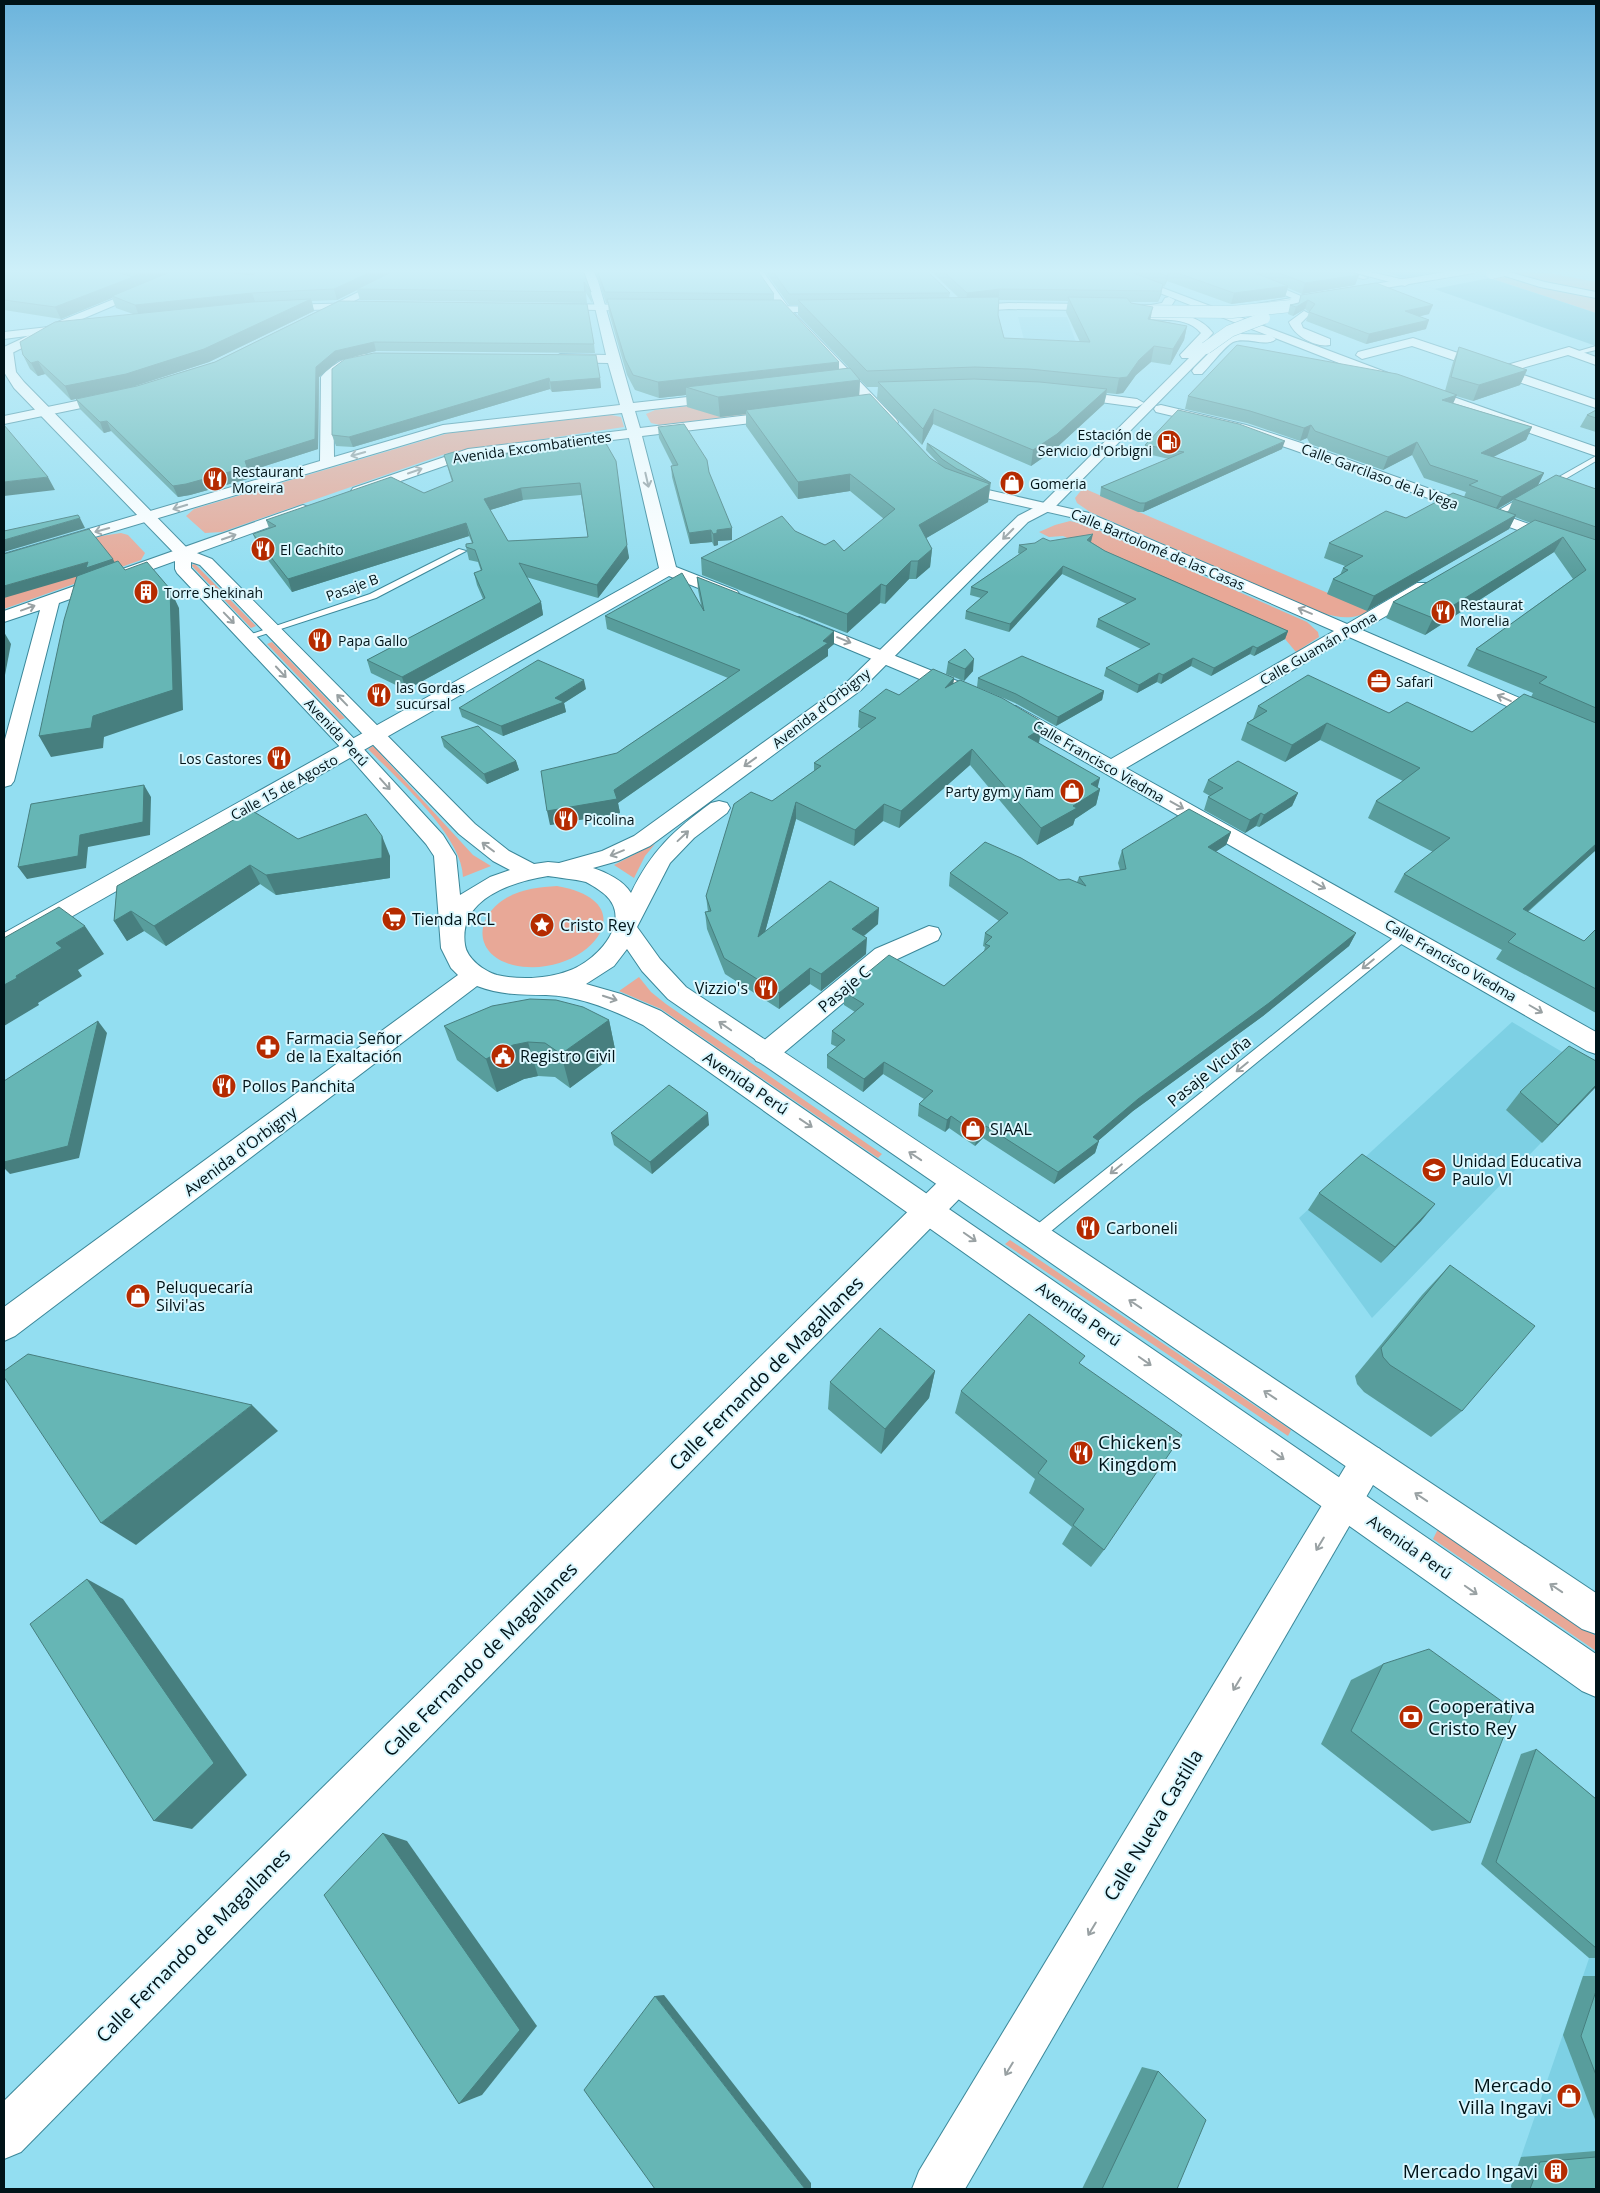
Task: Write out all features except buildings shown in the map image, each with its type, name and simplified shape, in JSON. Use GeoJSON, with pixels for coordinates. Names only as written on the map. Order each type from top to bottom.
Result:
{"type":"FeatureCollection","features":[{"type":"Feature","properties":{"kind":"main road","name":"Avenida Perú"},"geometry":{"type":"LineString","coordinates":[[10,372],[19,385],[44,412],[183,553],[206,562],[468,830],[501,856],[530,871]]}},
{"type":"Feature","properties":{"kind":"main road"},"geometry":{"type":"LineString","coordinates":[[327,463],[327,376],[330,372]]}},
{"type":"Feature","properties":{"kind":"main road"},"geometry":{"type":"LineString","coordinates":[[617,372],[636,432],[668,570],[749,602]]}},
{"type":"Feature","properties":{"kind":"main road"},"geometry":{"type":"LineString","coordinates":[[845,372],[901,433]]}},
{"type":"Feature","properties":{"kind":"main road"},"geometry":{"type":"LineString","coordinates":[[1135,418],[1133,406],[1168,372]]}},
{"type":"Feature","properties":{"kind":"main road"},"geometry":{"type":"LineString","coordinates":[[1135,418],[1181,372]]}},
{"type":"Feature","properties":{"kind":"main road","name":"Avenida d'Orbigny"},"geometry":{"type":"LineString","coordinates":[[565,869],[610,856],[642,841],[893,659],[1040,523],[1048,506],[1135,418],[1156,414],[1197,372]]}},
{"type":"Feature","properties":{"kind":"main road"},"geometry":{"type":"LineString","coordinates":[[1362,372],[1423,392]]}},
{"type":"Feature","properties":{"kind":"main road"},"geometry":{"type":"LineString","coordinates":[[1372,372],[1596,452]]}},
{"type":"Feature","properties":{"kind":"main road"},"geometry":{"type":"LineString","coordinates":[[1399,372],[1596,442]]}},
{"type":"Feature","properties":{"kind":"main road"},"geometry":{"type":"LineString","coordinates":[[1504,372],[1596,404]]}},
{"type":"Feature","properties":{"kind":"main road"},"geometry":{"type":"LineString","coordinates":[[1423,376],[1440,387]]}},
{"type":"Feature","properties":{"kind":"main road","name":"Avenida Perú"},"geometry":{"type":"LineString","coordinates":[[4,378],[19,385]]}},
{"type":"Feature","properties":{"kind":"main road"},"geometry":{"type":"LineString","coordinates":[[841,384],[854,382]]}},
{"type":"Feature","properties":{"kind":"main road"},"geometry":{"type":"LineString","coordinates":[[1059,393],[1137,403]]}},
{"type":"Feature","properties":{"kind":"main road"},"geometry":{"type":"LineString","coordinates":[[4,420],[126,394]]}},
{"type":"Feature","properties":{"kind":"main road","name":"Avenida Excombatientes"},"geometry":{"type":"LineString","coordinates":[[4,559],[443,429],[734,396]]}},
{"type":"Feature","properties":{"kind":"main road","name":"Calle Garcilaso de la Vega"},"geometry":{"type":"LineString","coordinates":[[1161,409],[1223,423],[1287,443],[1596,553]]}},
{"type":"Feature","properties":{"kind":"main road","name":"Avenida Excombatientes"},"geometry":{"type":"LineString","coordinates":[[346,495],[462,455],[802,412]]}},
{"type":"Feature","properties":{"kind":"main road","name":"Calle Bartolomé de las Casas"},"geometry":{"type":"LineString","coordinates":[[940,474],[964,488],[1048,506],[1084,516],[1596,738]]}},
{"type":"Feature","properties":{"kind":"main road"},"geometry":{"type":"LineString","coordinates":[[4,617],[319,505]]}},
{"type":"Feature","properties":{"kind":"main road"},"geometry":{"type":"LineString","coordinates":[[1509,538],[1526,528]]}},
{"type":"Feature","properties":{"kind":"main road","name":"Avenida Perú"},"geometry":{"type":"LineString","coordinates":[[183,553],[183,569],[352,748],[435,840],[445,856],[452,931]]}},
{"type":"Feature","properties":{"kind":"main road","name":"Calle 15 de Agosto"},"geometry":{"type":"LineString","coordinates":[[4,944],[668,570]]}},
{"type":"Feature","properties":{"kind":"main road","name":"Calle Guamán Poma"},"geometry":{"type":"LineString","coordinates":[[1111,768],[1434,581]]}},
{"type":"Feature","properties":{"kind":"main road"},"geometry":{"type":"LineString","coordinates":[[4,781],[52,600]]}},
{"type":"Feature","properties":{"kind":"main road","name":"Calle Francisco Viedma"},"geometry":{"type":"LineString","coordinates":[[785,616],[893,659],[1007,709],[1406,934],[1596,1044]]}},
{"type":"Feature","properties":{"kind":"main road","name":"Avenida d'Orbigny"},"geometry":{"type":"LineString","coordinates":[[628,926],[651,876],[667,851],[680,838],[872,691],[893,659]]}},
{"type":"Feature","properties":{"kind":"main road"},"geometry":{"type":"LineString","coordinates":[[565,869],[591,875],[612,886],[625,902],[628,926],[615,952],[592,970],[578,977],[545,986],[510,987],[490,982],[475,975],[466,968],[456,954],[451,940],[452,931],[461,910],[478,893],[503,879],[530,871],[565,869]]}},
{"type":"Feature","properties":{"kind":"main road","name":"Avenida Perú"},"geometry":{"type":"LineString","coordinates":[[628,926],[655,970],[677,993],[764,1054],[943,1196],[1344,1502],[1596,1677]]}},
{"type":"Feature","properties":{"kind":"main road","name":"Pasaje C"},"geometry":{"type":"LineString","coordinates":[[764,1054],[884,956],[930,934]]}},
{"type":"Feature","properties":{"kind":"main road","name":"Avenida d'Orbigny"},"geometry":{"type":"LineString","coordinates":[[4,1326],[475,975]]}},
{"type":"Feature","properties":{"kind":"main road","name":"Avenida Perú"},"geometry":{"type":"LineString","coordinates":[[545,986],[591,992],[621,1002],[652,1018],[943,1196],[1034,1236],[1596,1615]]}},
{"type":"Feature","properties":{"kind":"main road","name":"Calle Fernando de Magallanes"},"geometry":{"type":"LineString","coordinates":[[4,2135],[943,1196]]}},
{"type":"Feature","properties":{"kind":"main road","name":"Calle Nueva Castilla"},"geometry":{"type":"LineString","coordinates":[[937,2189],[1368,1461]]}},
{"type":"Feature","properties":{"kind":"lane"},"geometry":{"type":"LineString","coordinates":[[1493,516],[1596,458]]}},
{"type":"Feature","properties":{"kind":"lane","name":"Pasaje B"},"geometry":{"type":"LineString","coordinates":[[247,637],[373,596],[462,551]]}},
{"type":"Feature","properties":{"kind":"lane","name":"Pasaje Vicuña"},"geometry":{"type":"LineString","coordinates":[[1034,1236],[1406,934]]}},
{"type":"Feature","properties":{"kind":"shaded area"},"geometry":{"type":"Polygon","coordinates":[[[841,388],[858,401],[660,425],[651,423],[646,414],[655,410],[841,388]]]}},
{"type":"Feature","properties":{"kind":"shaded area"},"geometry":{"type":"Polygon","coordinates":[[[611,415],[621,417],[624,427],[448,453],[222,532],[205,533],[186,516],[194,509],[449,433],[611,415]]]}},
{"type":"Feature","properties":{"kind":"shaded area"},"geometry":{"type":"Polygon","coordinates":[[[1083,488],[1370,611],[1358,616],[1346,617],[1322,613],[1090,512],[1077,503],[1075,498],[1083,488]]]}},
{"type":"Feature","properties":{"kind":"shaded area"},"geometry":{"type":"Polygon","coordinates":[[[1070,521],[1087,525],[1307,622],[1318,632],[1319,637],[1296,652],[1285,639],[1063,536],[1049,537],[1039,532],[1070,521]]]}},
{"type":"Feature","properties":{"kind":"shaded area"},"geometry":{"type":"Polygon","coordinates":[[[121,533],[128,535],[145,553],[141,560],[4,609],[4,565],[101,536],[121,533]]]}},
{"type":"Feature","properties":{"kind":"shaded area"},"geometry":{"type":"Polygon","coordinates":[[[195,564],[256,626],[251,628],[191,565],[195,564]]]}},
{"type":"Feature","properties":{"kind":"shaded area"},"geometry":{"type":"Polygon","coordinates":[[[272,642],[345,718],[340,720],[267,644],[272,642]]]}},
{"type":"Feature","properties":{"kind":"shaded area"},"geometry":{"type":"Polygon","coordinates":[[[373,746],[473,855],[491,866],[463,877],[460,861],[440,826],[426,808],[368,749],[373,746]]]}},
{"type":"Feature","properties":{"kind":"shaded area"},"geometry":{"type":"Polygon","coordinates":[[[655,844],[645,856],[634,878],[614,865],[655,844]]]}},
{"type":"Feature","properties":{"kind":"shaded area"},"geometry":{"type":"Polygon","coordinates":[[[557,886],[585,895],[600,908],[603,923],[597,938],[583,952],[563,962],[539,967],[513,965],[493,955],[483,939],[485,921],[490,912],[499,903],[519,892],[534,888],[557,886]]]}},
{"type":"Feature","properties":{"kind":"shaded area"},"geometry":{"type":"Polygon","coordinates":[[[639,977],[651,992],[666,1004],[882,1154],[878,1158],[661,1009],[619,991],[639,977]]]}},
{"type":"Feature","properties":{"kind":"shaded area","name":"Unidad Educativa Paulo VI"},"geometry":{"type":"Polygon","coordinates":[[[1512,1022],[1596,1072],[1596,1086],[1372,1318],[1299,1218],[1512,1022]]]}},
{"type":"Feature","properties":{"kind":"shaded area"},"geometry":{"type":"Polygon","coordinates":[[[1010,1240],[1291,1430],[1288,1436],[1005,1244],[1010,1240]]]}},
{"type":"Feature","properties":{"kind":"shaded area"},"geometry":{"type":"Polygon","coordinates":[[[1438,1529],[1596,1636],[1596,1651],[1433,1539],[1438,1529]]]}},
{"type":"Feature","properties":{"kind":"shaded area","name":"Mercado Villa Ingavi"},"geometry":{"type":"Polygon","coordinates":[[[1596,1938],[1596,2189],[1510,2189],[1583,1976],[1596,1938]]]}},
{"type":"Feature","properties":{"kind":"place","name":"Estación de Servicio d'Orbigni"},"geometry":{"type":"Point","coordinates":[1169,442]}},
{"type":"Feature","properties":{"kind":"place","name":"Restaurant Moreira"},"geometry":{"type":"Point","coordinates":[215,479]}},
{"type":"Feature","properties":{"kind":"place","name":"Gomeria"},"geometry":{"type":"Point","coordinates":[1012,483]}},
{"type":"Feature","properties":{"kind":"place","name":"El Cachito"},"geometry":{"type":"Point","coordinates":[263,549]}},
{"type":"Feature","properties":{"kind":"place","name":"Torre Shekinah"},"geometry":{"type":"Point","coordinates":[146,592]}},
{"type":"Feature","properties":{"kind":"place","name":"Restaurat Morelia"},"geometry":{"type":"Point","coordinates":[1443,612]}},
{"type":"Feature","properties":{"kind":"place","name":"Papa Gallo"},"geometry":{"type":"Point","coordinates":[320,640]}},
{"type":"Feature","properties":{"kind":"place","name":"Safari"},"geometry":{"type":"Point","coordinates":[1379,681]}},
{"type":"Feature","properties":{"kind":"place","name":"las Gordas sucursal"},"geometry":{"type":"Point","coordinates":[379,695]}},
{"type":"Feature","properties":{"kind":"place","name":"Los Castores"},"geometry":{"type":"Point","coordinates":[279,758]}},
{"type":"Feature","properties":{"kind":"place","name":"Party gym y ñam"},"geometry":{"type":"Point","coordinates":[1072,791]}},
{"type":"Feature","properties":{"kind":"place","name":"Picolina"},"geometry":{"type":"Point","coordinates":[566,819]}},
{"type":"Feature","properties":{"kind":"place","name":"Tienda RCL"},"geometry":{"type":"Point","coordinates":[394,919]}},
{"type":"Feature","properties":{"kind":"place","name":"Cristo Rey"},"geometry":{"type":"Point","coordinates":[542,925]}},
{"type":"Feature","properties":{"kind":"place","name":"Vizzio's"},"geometry":{"type":"Point","coordinates":[766,988]}},
{"type":"Feature","properties":{"kind":"place","name":"Farmacia Señor de la Exaltación"},"geometry":{"type":"Point","coordinates":[268,1047]}},
{"type":"Feature","properties":{"kind":"place","name":"Registro Civil"},"geometry":{"type":"Point","coordinates":[503,1056]}},
{"type":"Feature","properties":{"kind":"place","name":"Pollos Panchita"},"geometry":{"type":"Point","coordinates":[224,1086]}},
{"type":"Feature","properties":{"kind":"place","name":"SIAAL"},"geometry":{"type":"Point","coordinates":[973,1129]}},
{"type":"Feature","properties":{"kind":"place","name":"Unidad Educativa Paulo VI"},"geometry":{"type":"Point","coordinates":[1434,1170]}},
{"type":"Feature","properties":{"kind":"place","name":"Carboneli"},"geometry":{"type":"Point","coordinates":[1088,1228]}},
{"type":"Feature","properties":{"kind":"place","name":"Peluquecaría Silvi'as"},"geometry":{"type":"Point","coordinates":[138,1296]}},
{"type":"Feature","properties":{"kind":"place","name":"Chicken's Kingdom"},"geometry":{"type":"Point","coordinates":[1081,1453]}},
{"type":"Feature","properties":{"kind":"place","name":"Cooperativa Cristo Rey"},"geometry":{"type":"Point","coordinates":[1411,1717]}},
{"type":"Feature","properties":{"kind":"place","name":"Mercado Villa Ingavi"},"geometry":{"type":"Point","coordinates":[1569,2096]}},
{"type":"Feature","properties":{"kind":"place","name":"Mercado Ingavi"},"geometry":{"type":"Point","coordinates":[1556,2171]}}]}
